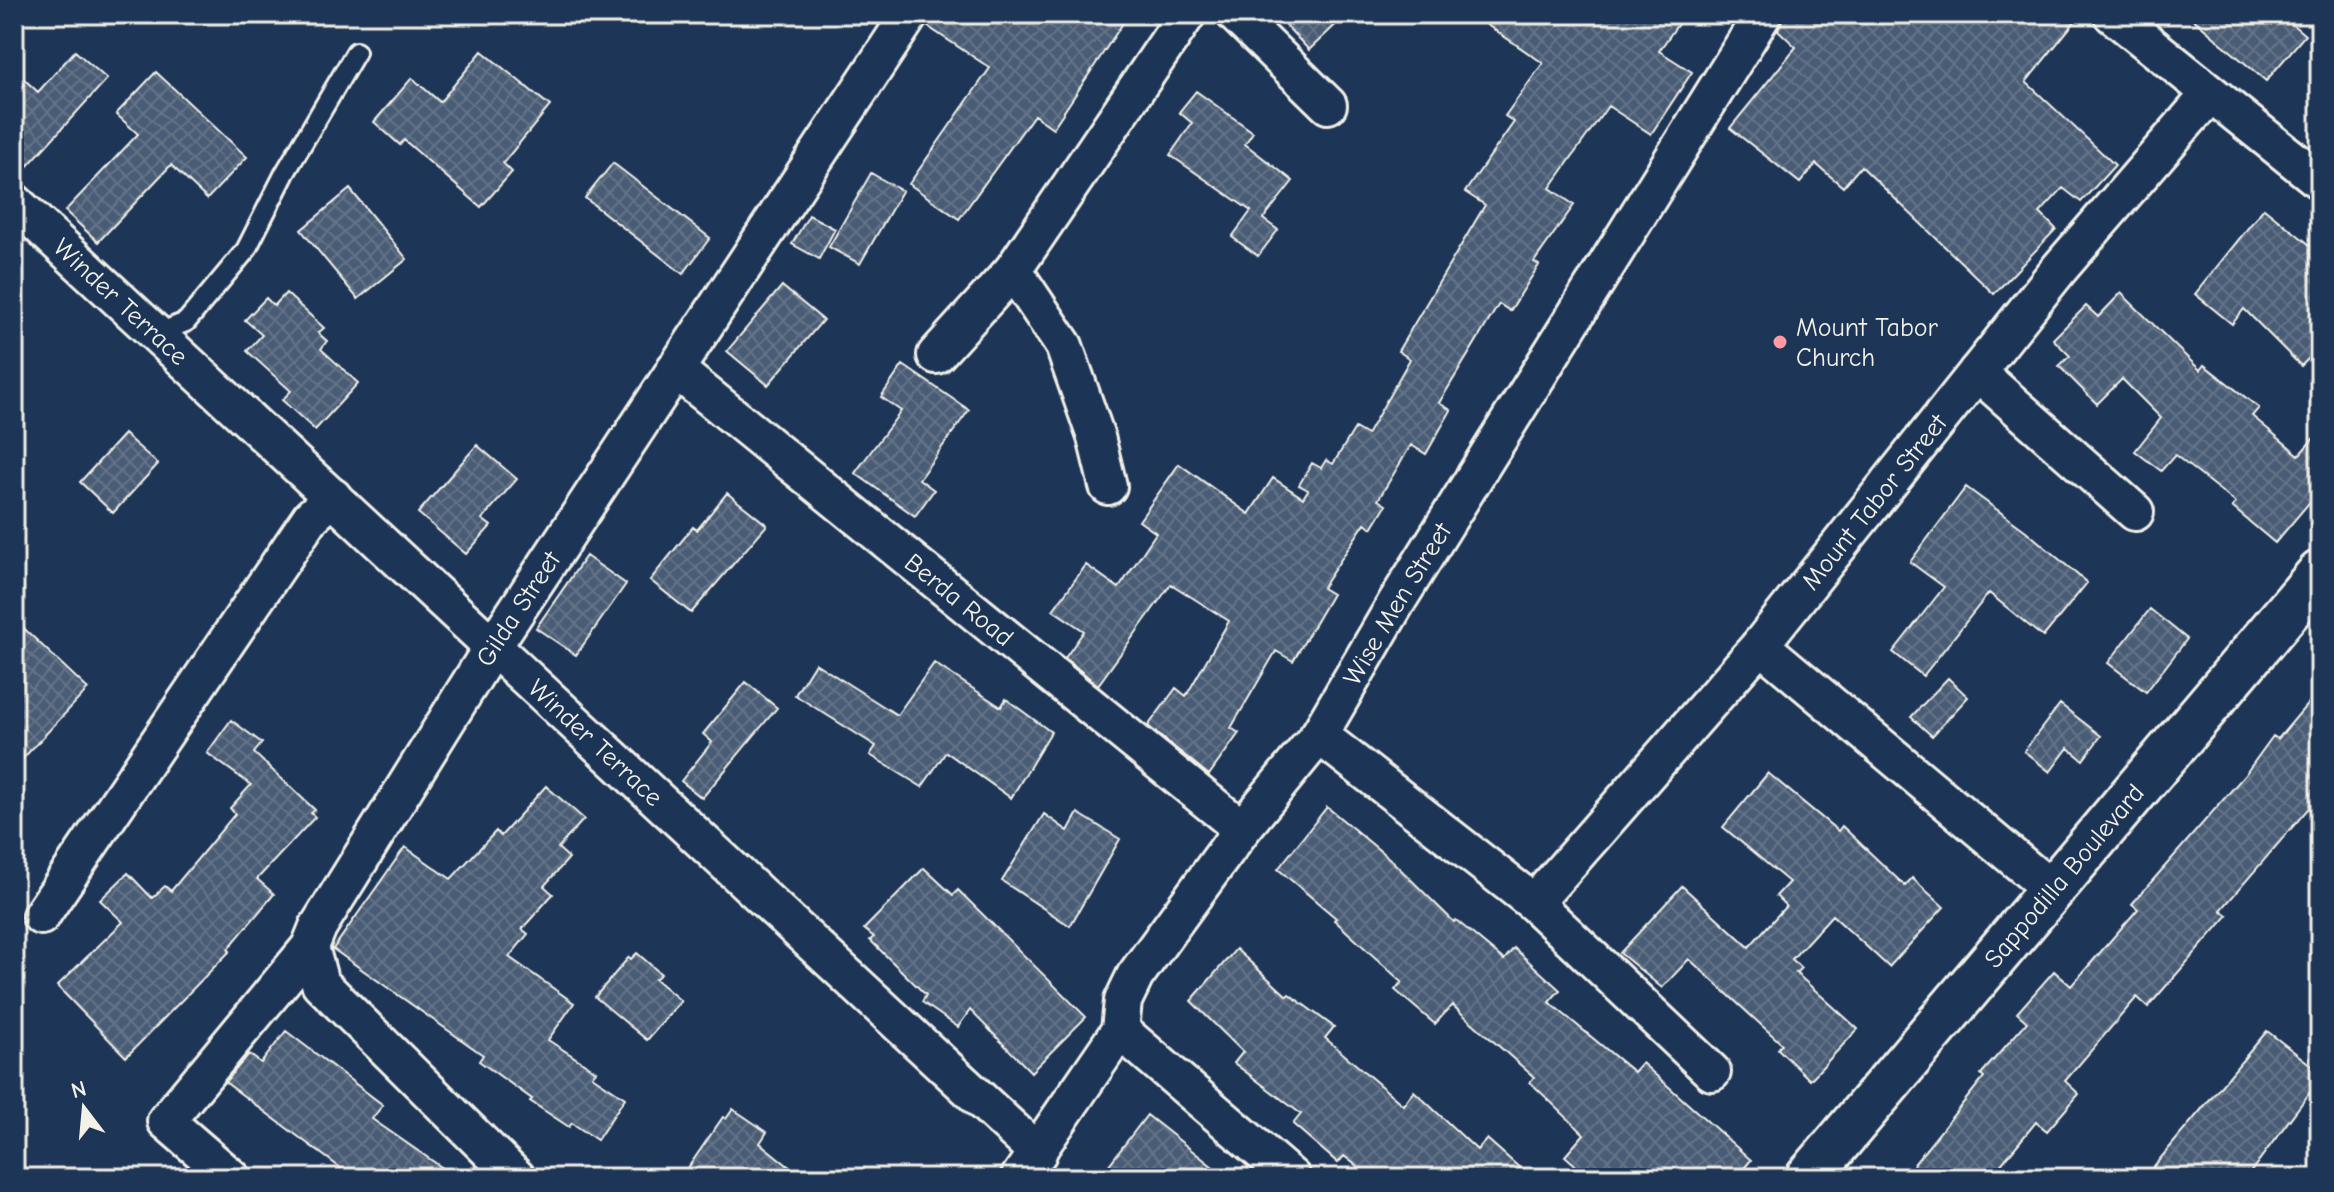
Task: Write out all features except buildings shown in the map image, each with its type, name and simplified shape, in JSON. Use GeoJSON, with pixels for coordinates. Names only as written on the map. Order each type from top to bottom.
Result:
{"type":"FeatureCollection","features":[{"type":"Feature","properties":{"kind":"street","name":"Gilda Street"},"geometry":{"type":"LineString","coordinates":[[232,1178],[166,1121],[310,947],[318,927],[493,646],[910,14]]}},
{"type":"Feature","properties":{"kind":"street"},"geometry":{"type":"LineString","coordinates":[[936,355],[1013,270],[1187,14]]}},
{"type":"Feature","properties":{"kind":"street"},"geometry":{"type":"LineString","coordinates":[[1235,14],[1328,105]]}},
{"type":"Feature","properties":{"kind":"street","name":"Wise Men Street"},"geometry":{"type":"LineString","coordinates":[[1028,1166],[1120,1030],[1123,1001],[1135,976],[1242,829],[1319,735],[1396,603],[1763,14]]}},
{"type":"Feature","properties":{"kind":"street"},"geometry":{"type":"LineString","coordinates":[[2112,14],[2320,181]]}},
{"type":"Feature","properties":{"kind":"street","name":"Mount Tabor Street"},"geometry":{"type":"LineString","coordinates":[[1534,903],[1760,645],[2059,269],[2210,94]]}},
{"type":"Feature","properties":{"kind":"street","name":"Winder Terrace"},"geometry":{"type":"LineString","coordinates":[[14,202],[493,646],[1028,1166]]}},
{"type":"Feature","properties":{"kind":"street"},"geometry":{"type":"LineString","coordinates":[[1013,270],[1064,346],[1096,437],[1108,486]]}},
{"type":"Feature","properties":{"kind":"street","name":"Berda Road"},"geometry":{"type":"LineString","coordinates":[[675,369],[1242,829]]}},
{"type":"Feature","properties":{"kind":"street"},"geometry":{"type":"LineString","coordinates":[[1977,372],[2135,512]]}},
{"type":"Feature","properties":{"kind":"street"},"geometry":{"type":"LineString","coordinates":[[41,916],[311,517],[333,497]]}},
{"type":"Feature","properties":{"kind":"street","name":"Sappodilla Boulevard"},"geometry":{"type":"LineString","coordinates":[[1808,1178],[2320,573]]}},
{"type":"Feature","properties":{"kind":"street"},"geometry":{"type":"LineString","coordinates":[[1760,645],[2052,890]]}},
{"type":"Feature","properties":{"kind":"street"},"geometry":{"type":"LineString","coordinates":[[1319,735],[1534,903],[1712,1072]]}},
{"type":"Feature","properties":{"kind":"street"},"geometry":{"type":"LineString","coordinates":[[310,947],[320,983],[517,1178]]}},
{"type":"Feature","properties":{"kind":"street"},"geometry":{"type":"LineString","coordinates":[[1120,1030],[1291,1178]]}},
{"type":"Feature","properties":{"kind":"lane"},"geometry":{"type":"LineString","coordinates":[[156,334],[186,322],[246,250],[285,173],[356,52]]}},
{"type":"Feature","properties":{"kind":"place","name":"Mount Tabor Church"},"geometry":{"type":"Point","coordinates":[1780,342]}}]}
